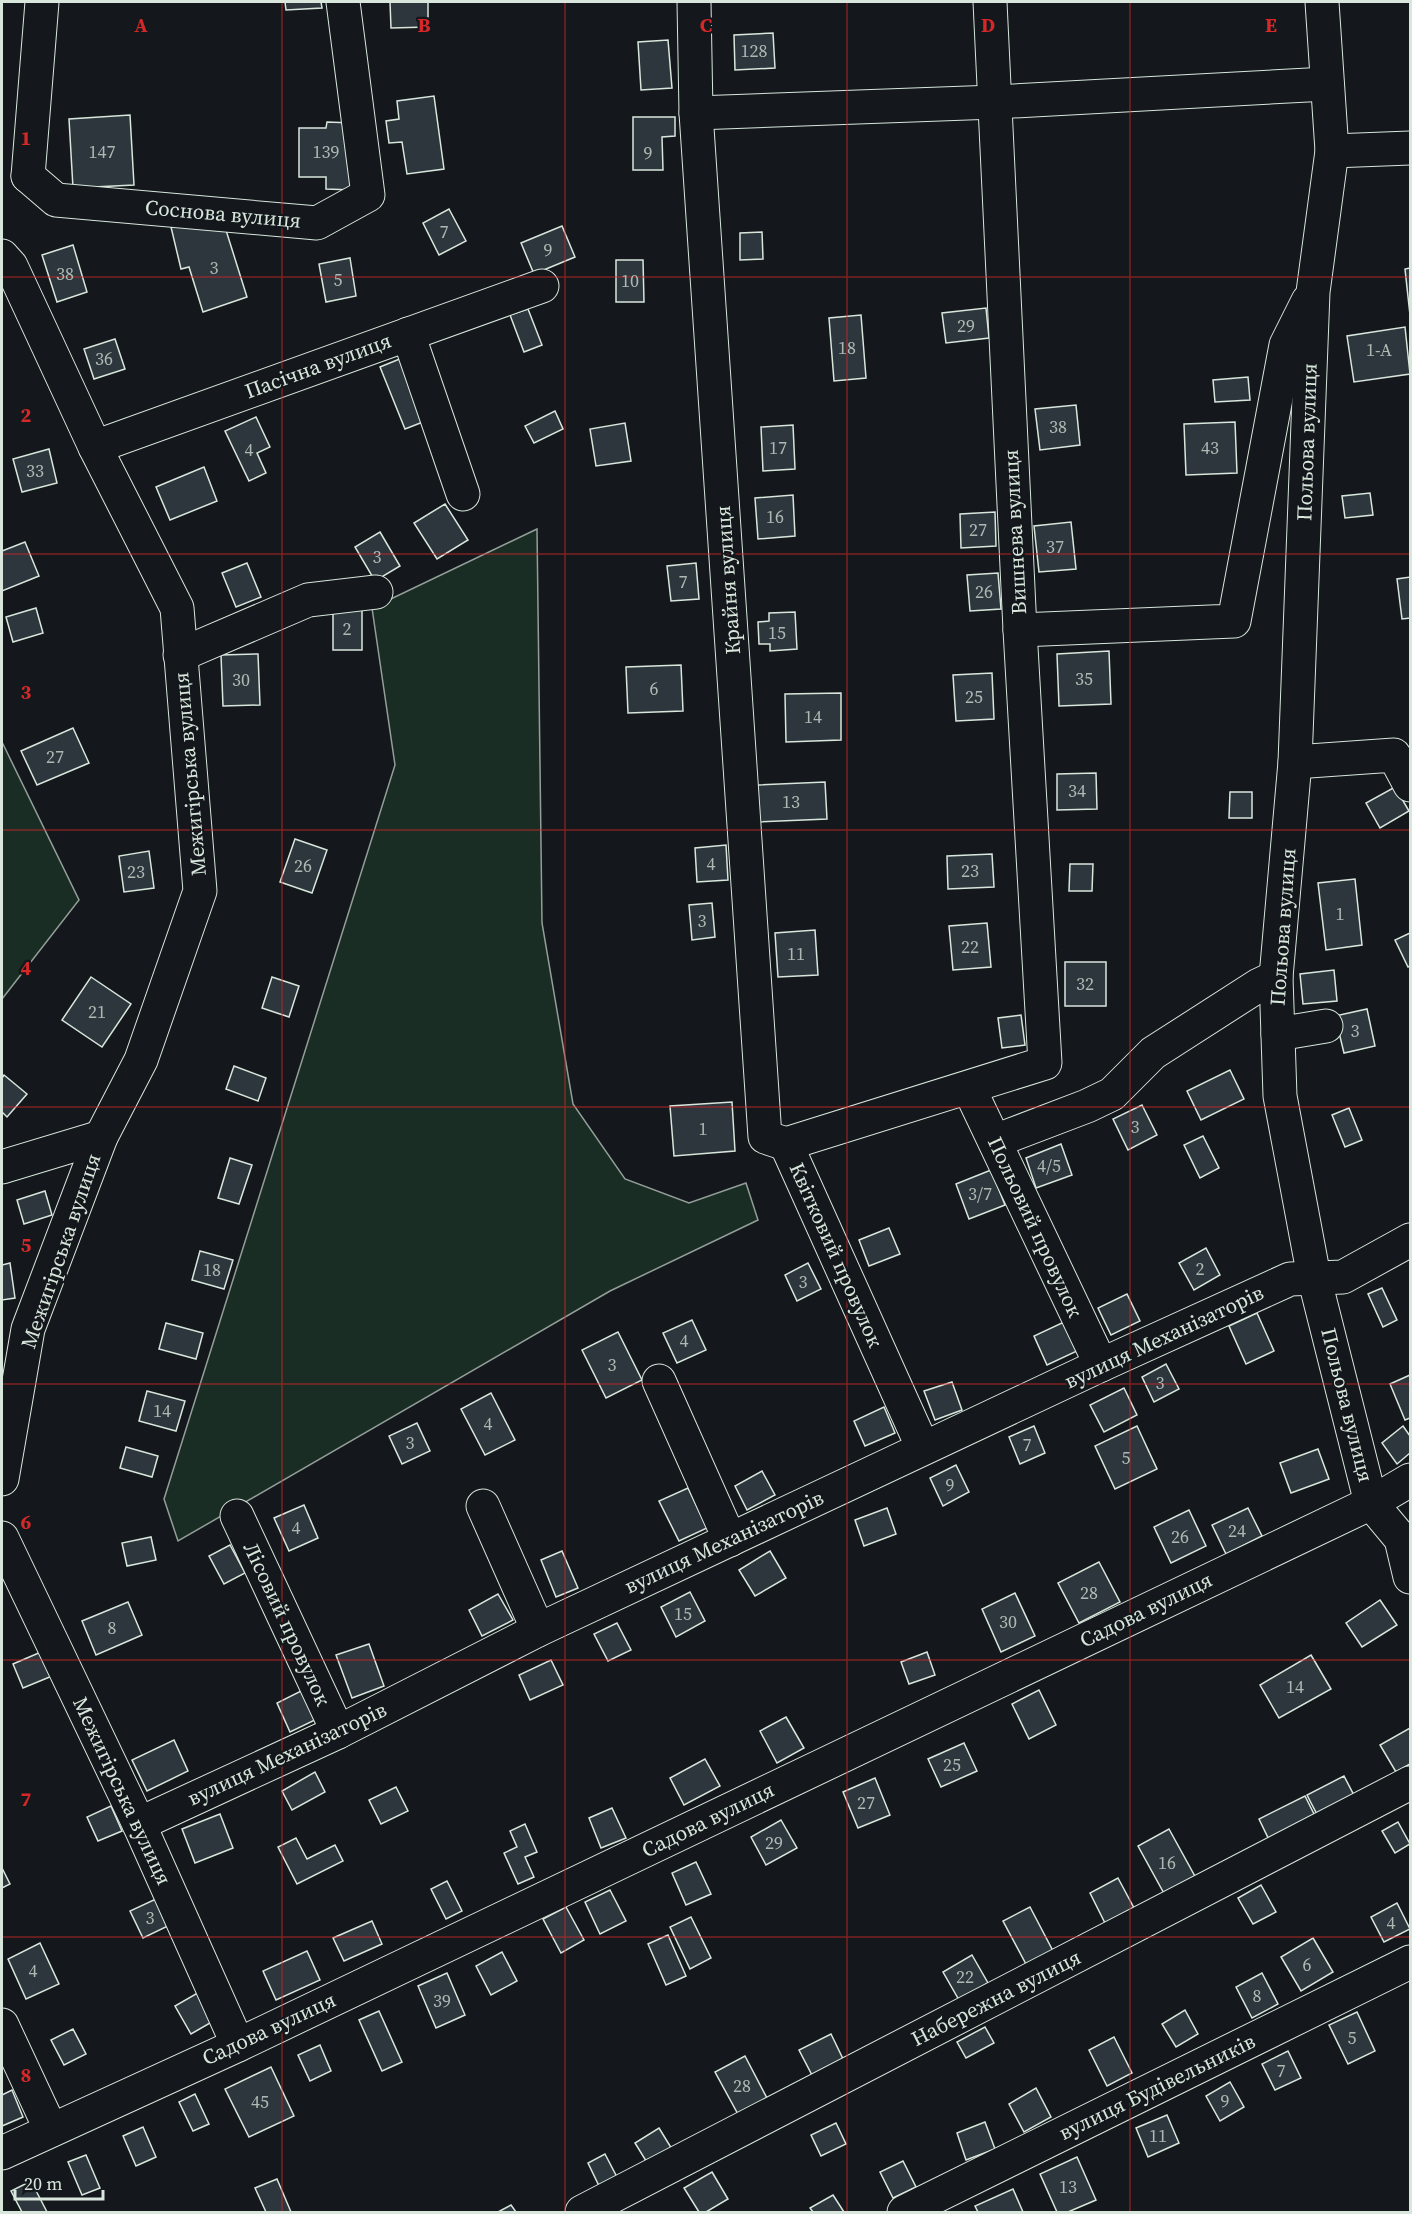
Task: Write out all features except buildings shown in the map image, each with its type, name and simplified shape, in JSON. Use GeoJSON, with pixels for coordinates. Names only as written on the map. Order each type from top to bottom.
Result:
{"type":"FeatureCollection","features":[{"type":"Feature","properties":{"kind":"street"},"geometry":{"type":"LineString","coordinates":[[15,177],[42,2]]}},
{"type":"Feature","properties":{"kind":"street","name":"Соснова вулиця"},"geometry":{"type":"LineString","coordinates":[[15,177],[56,200],[317,223],[369,195],[343,2]]}},
{"type":"Feature","properties":{"kind":"street","name":"Крайня вулиця"},"geometry":{"type":"LineString","coordinates":[[694,2],[696,113],[765,1137],[786,1144]]}},
{"type":"Feature","properties":{"kind":"street","name":"Вишнева вулиця"},"geometry":{"type":"LineString","coordinates":[[990,2],[1020,630],[1045,1063]]}},
{"type":"Feature","properties":{"kind":"street","name":"Польова вулиця"},"geometry":{"type":"LineString","coordinates":[[1322,2],[1332,151],[1313,292],[1295,762],[1276,977],[1280,1096],[1314,1277],[1371,1503],[1401,1539],[1410,1577]]}},
{"type":"Feature","properties":{"kind":"street"},"geometry":{"type":"LineString","coordinates":[[696,113],[994,102],[1327,84]]}},
{"type":"Feature","properties":{"kind":"street"},"geometry":{"type":"LineString","coordinates":[[1332,151],[1410,148]]}},
{"type":"Feature","properties":{"kind":"street","name":"Межигірська вулиця"},"geometry":{"type":"LineString","coordinates":[[2,256],[11,266],[95,447],[177,608],[200,891],[141,1060],[101,1137],[28,1329],[2,1479]]}},
{"type":"Feature","properties":{"kind":"street","name":"Пасічна вулиця"},"geometry":{"type":"LineString","coordinates":[[95,447],[542,286]]}},
{"type":"Feature","properties":{"kind":"street","name":"Польова вулиця"},"geometry":{"type":"LineString","coordinates":[[1020,630],[1234,621],[1286,345],[1313,292]]}},
{"type":"Feature","properties":{"kind":"street"},"geometry":{"type":"LineString","coordinates":[[408,334],[463,494]]}},
{"type":"Feature","properties":{"kind":"street"},"geometry":{"type":"LineString","coordinates":[[180,655],[308,600],[376,592]]}},
{"type":"Feature","properties":{"kind":"street"},"geometry":{"type":"LineString","coordinates":[[1295,762],[1394,755],[1410,785]]}},
{"type":"Feature","properties":{"kind":"street"},"geometry":{"type":"LineString","coordinates":[[1003,1138],[1112,1094],[1153,1053],[1259,985],[1276,977]]}},
{"type":"Feature","properties":{"kind":"street"},"geometry":{"type":"LineString","coordinates":[[1278,1034],[1326,1026]]}},
{"type":"Feature","properties":{"kind":"street","name":"Квітковий провулок"},"geometry":{"type":"LineString","coordinates":[[923,1448],[786,1144],[1045,1063]]}},
{"type":"Feature","properties":{"kind":"street","name":"Польовий провулок"},"geometry":{"type":"LineString","coordinates":[[969,1088],[1101,1365]]}},
{"type":"Feature","properties":{"kind":"street"},"geometry":{"type":"LineString","coordinates":[[2,1167],[101,1137]]}},
{"type":"Feature","properties":{"kind":"street","name":"вулиця Механізаторів"},"geometry":{"type":"LineString","coordinates":[[139,1824],[338,1732],[538,1630],[1101,1365],[1290,1279],[1343,1277],[1410,1240]]}},
{"type":"Feature","properties":{"kind":"street"},"geometry":{"type":"LineString","coordinates":[[659,1381],[730,1540]]}},
{"type":"Feature","properties":{"kind":"street","name":"Садова вулиця"},"geometry":{"type":"LineString","coordinates":[[2,2153],[238,2045],[1371,1503],[1410,1480]]}},
{"type":"Feature","properties":{"kind":"street"},"geometry":{"type":"LineString","coordinates":[[483,1506],[538,1630]]}},
{"type":"Feature","properties":{"kind":"street","name":"Лісовий провулок"},"geometry":{"type":"LineString","coordinates":[[237,1516],[338,1732]]}},
{"type":"Feature","properties":{"kind":"street","name":"Межигірська вулиця"},"geometry":{"type":"LineString","coordinates":[[2,1538],[139,1824],[238,2045]]}},
{"type":"Feature","properties":{"kind":"street","name":"Набережна вулиця"},"geometry":{"type":"LineString","coordinates":[[582,2212],[1410,1783]]}},
{"type":"Feature","properties":{"kind":"street","name":"вулиця Будівельників"},"geometry":{"type":"LineString","coordinates":[[904,2212],[1410,1962]]}},
{"type":"Feature","properties":{"kind":"street"},"geometry":{"type":"LineString","coordinates":[[2,2025],[51,2130]]}},
{"type":"Feature","properties":{"kind":"green space"},"geometry":{"type":"Polygon","coordinates":[[[537,529],[542,923],[573,1104],[625,1179],[689,1203],[746,1183],[758,1220],[610,1291],[178,1541],[164,1499],[395,765],[372,608],[537,529]]]}},
{"type":"Feature","properties":{"kind":"green space"},"geometry":{"type":"Polygon","coordinates":[[[2,742],[79,900],[2,999],[2,742]]]}}]}
